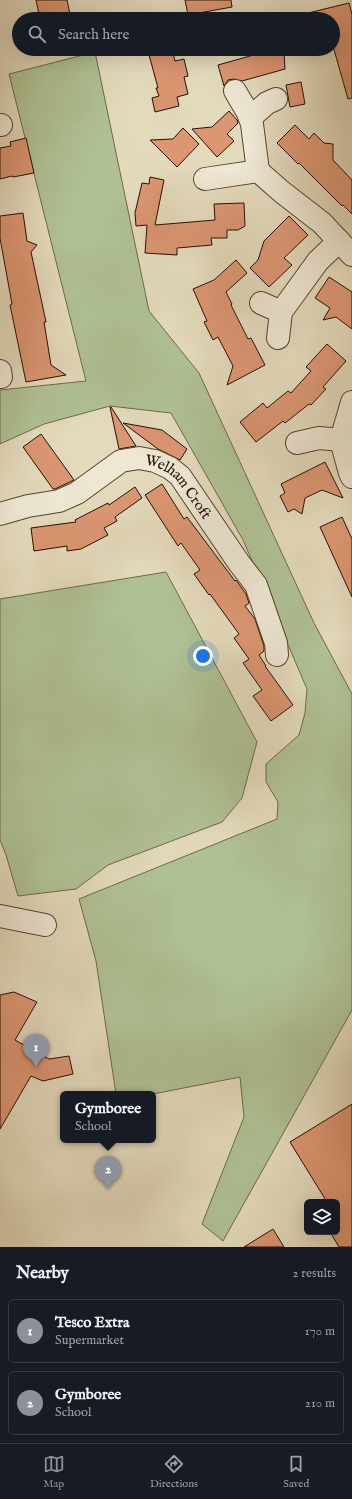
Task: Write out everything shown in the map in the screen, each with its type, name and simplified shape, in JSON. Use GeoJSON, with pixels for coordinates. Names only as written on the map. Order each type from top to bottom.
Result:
{"type":"FeatureCollection","features":[{"type":"Feature","properties":{"kind":"street"},"geometry":{"type":"LineString","coordinates":[[235,91],[250,118],[255,143],[258,171],[322,223],[345,248],[318,261],[280,312],[278,338]]}},
{"type":"Feature","properties":{"kind":"street"},"geometry":{"type":"LineString","coordinates":[[250,118],[263,105],[276,99]]}},
{"type":"Feature","properties":{"kind":"street"},"geometry":{"type":"LineString","coordinates":[[205,179],[258,171]]}},
{"type":"Feature","properties":{"kind":"street"},"geometry":{"type":"LineString","coordinates":[[261,303],[280,312]]}},
{"type":"Feature","properties":{"kind":"street"},"geometry":{"type":"LineString","coordinates":[[352,402],[341,440],[352,477]]}},
{"type":"Feature","properties":{"kind":"street"},"geometry":{"type":"LineString","coordinates":[[297,443],[319,438],[341,440]]}},
{"type":"Feature","properties":{"kind":"street","name":"Welham Croft"},"geometry":{"type":"LineString","coordinates":[[0,514],[28,506],[59,501],[77,493],[121,461],[139,458],[155,461],[170,468],[180,476],[239,563],[256,585],[272,631],[277,654]]}},
{"type":"Feature","properties":{"kind":"street"},"geometry":{"type":"LineString","coordinates":[[0,916],[45,925]]}},
{"type":"Feature","properties":{"kind":"green space"},"geometry":{"type":"Polygon","coordinates":[[[79,56],[96,56],[149,311],[199,373],[314,623],[352,694],[352,1010],[223,1241],[202,1224],[244,1117],[240,1077],[156,1093],[156,1091],[116,1091],[96,961],[79,899],[277,819],[278,802],[266,782],[266,764],[299,735],[305,713],[307,689],[243,540],[171,413],[110,406],[44,424],[0,444],[0,390],[86,381],[9,74],[79,56]]]}},
{"type":"Feature","properties":{"kind":"green space"},"geometry":{"type":"Polygon","coordinates":[[[166,572],[257,742],[242,798],[222,822],[108,865],[76,889],[18,896],[0,840],[0,599],[166,572]]]}},
{"type":"Feature","properties":{"kind":"building"},"geometry":{"type":"Polygon","coordinates":[[[36,0],[67,0],[70,12],[39,12],[36,0]]]}},
{"type":"Feature","properties":{"kind":"building"},"geometry":{"type":"Polygon","coordinates":[[[185,0],[231,0],[232,7],[204,12],[187,12],[185,0]]]}},
{"type":"Feature","properties":{"kind":"building"},"geometry":{"type":"Polygon","coordinates":[[[349,3],[352,14],[352,98],[348,99],[336,56],[340,56],[340,12],[312,12],[349,3]]]}},
{"type":"Feature","properties":{"kind":"building"},"geometry":{"type":"Polygon","coordinates":[[[149,56],[174,56],[175,61],[184,59],[188,76],[184,77],[188,94],[177,97],[179,106],[155,112],[152,98],[159,96],[156,88],[158,88],[149,56]]]}},
{"type":"Feature","properties":{"kind":"building"},"geometry":{"type":"Polygon","coordinates":[[[250,56],[284,56],[285,69],[242,81],[234,79],[228,80],[224,86],[218,65],[250,56]]]}},
{"type":"Feature","properties":{"kind":"building"},"geometry":{"type":"Polygon","coordinates":[[[301,82],[305,104],[290,107],[286,85],[301,82]]]}},
{"type":"Feature","properties":{"kind":"building"},"geometry":{"type":"Polygon","coordinates":[[[229,111],[238,123],[227,134],[234,141],[217,157],[192,129],[212,127],[229,111]]]}},
{"type":"Feature","properties":{"kind":"building"},"geometry":{"type":"Polygon","coordinates":[[[295,125],[309,139],[314,133],[324,143],[333,144],[333,160],[352,180],[352,214],[277,143],[295,125]]]}},
{"type":"Feature","properties":{"kind":"building"},"geometry":{"type":"Polygon","coordinates":[[[183,128],[199,144],[177,167],[150,140],[173,139],[183,128]]]}},
{"type":"Feature","properties":{"kind":"building"},"geometry":{"type":"Polygon","coordinates":[[[26,138],[34,173],[0,179],[0,148],[11,146],[10,142],[26,138]]]}},
{"type":"Feature","properties":{"kind":"building"},"geometry":{"type":"Polygon","coordinates":[[[150,177],[164,180],[155,225],[215,220],[214,204],[244,203],[245,226],[238,230],[227,230],[227,238],[211,238],[212,245],[177,248],[177,255],[145,253],[147,225],[136,226],[135,213],[142,183],[149,184],[150,177]]]}},
{"type":"Feature","properties":{"kind":"building"},"geometry":{"type":"Polygon","coordinates":[[[23,213],[27,241],[37,245],[31,252],[46,322],[44,322],[51,365],[66,375],[26,382],[10,305],[12,304],[0,238],[0,216],[23,213]]]}},
{"type":"Feature","properties":{"kind":"building"},"geometry":{"type":"Polygon","coordinates":[[[289,216],[308,235],[284,258],[292,265],[269,287],[250,268],[258,260],[264,241],[289,216]]]}},
{"type":"Feature","properties":{"kind":"building"},"geometry":{"type":"Polygon","coordinates":[[[236,260],[247,273],[226,292],[248,339],[251,338],[265,365],[227,385],[233,366],[218,337],[213,340],[204,322],[207,321],[193,289],[214,280],[236,260]]]}},
{"type":"Feature","properties":{"kind":"building"},"geometry":{"type":"Polygon","coordinates":[[[329,277],[352,292],[352,329],[336,317],[323,320],[330,308],[315,298],[329,277]]]}},
{"type":"Feature","properties":{"kind":"building"},"geometry":{"type":"Polygon","coordinates":[[[327,344],[346,361],[323,387],[326,389],[311,405],[309,404],[285,423],[283,421],[256,442],[240,422],[263,403],[267,408],[288,391],[291,393],[311,371],[306,367],[327,344]]]}},
{"type":"Feature","properties":{"kind":"building"},"geometry":{"type":"Polygon","coordinates":[[[111,407],[136,446],[119,449],[111,407]]]}},
{"type":"Feature","properties":{"kind":"building"},"geometry":{"type":"Polygon","coordinates":[[[123,423],[162,430],[187,449],[180,460],[158,449],[123,423]]]}},
{"type":"Feature","properties":{"kind":"building"},"geometry":{"type":"Polygon","coordinates":[[[41,434],[74,480],[55,489],[53,489],[23,447],[41,434]]]}},
{"type":"Feature","properties":{"kind":"building"},"geometry":{"type":"Polygon","coordinates":[[[325,462],[343,498],[322,490],[305,498],[302,514],[294,509],[288,512],[280,496],[285,493],[281,484],[325,462]]]}},
{"type":"Feature","properties":{"kind":"building"},"geometry":{"type":"Polygon","coordinates":[[[162,484],[184,519],[187,517],[246,594],[249,603],[245,606],[255,619],[264,646],[264,651],[259,655],[265,666],[293,705],[271,721],[253,696],[262,690],[243,663],[249,659],[234,638],[239,634],[194,574],[200,570],[181,543],[178,546],[145,495],[162,484]]]}},
{"type":"Feature","properties":{"kind":"building"},"geometry":{"type":"Polygon","coordinates":[[[135,487],[142,498],[115,517],[117,521],[104,528],[108,535],[81,549],[67,551],[67,546],[34,551],[31,528],[76,522],[75,520],[108,503],[109,505],[135,487]]]}},
{"type":"Feature","properties":{"kind":"building"},"geometry":{"type":"Polygon","coordinates":[[[342,517],[352,539],[352,597],[320,527],[342,517]]]}},
{"type":"Feature","properties":{"kind":"building"},"geometry":{"type":"Polygon","coordinates":[[[14,992],[37,1002],[15,1040],[49,1059],[69,1056],[73,1074],[43,1081],[31,1076],[0,1129],[0,995],[14,992]]]}},
{"type":"Feature","properties":{"kind":"building"},"geometry":{"type":"Polygon","coordinates":[[[352,1104],[352,1247],[339,1247],[332,1235],[340,1235],[340,1199],[325,1199],[290,1142],[352,1104]]]}},
{"type":"Feature","properties":{"kind":"building"},"geometry":{"type":"Polygon","coordinates":[[[273,1229],[284,1247],[244,1247],[273,1229]]]}},
{"type":"Feature","properties":{"kind":"place","name":"Tesco Extra"},"geometry":{"type":"Point","coordinates":[36,1067]}},
{"type":"Feature","properties":{"kind":"place","name":"Gymboree"},"geometry":{"type":"Point","coordinates":[108,1189]}}]}
